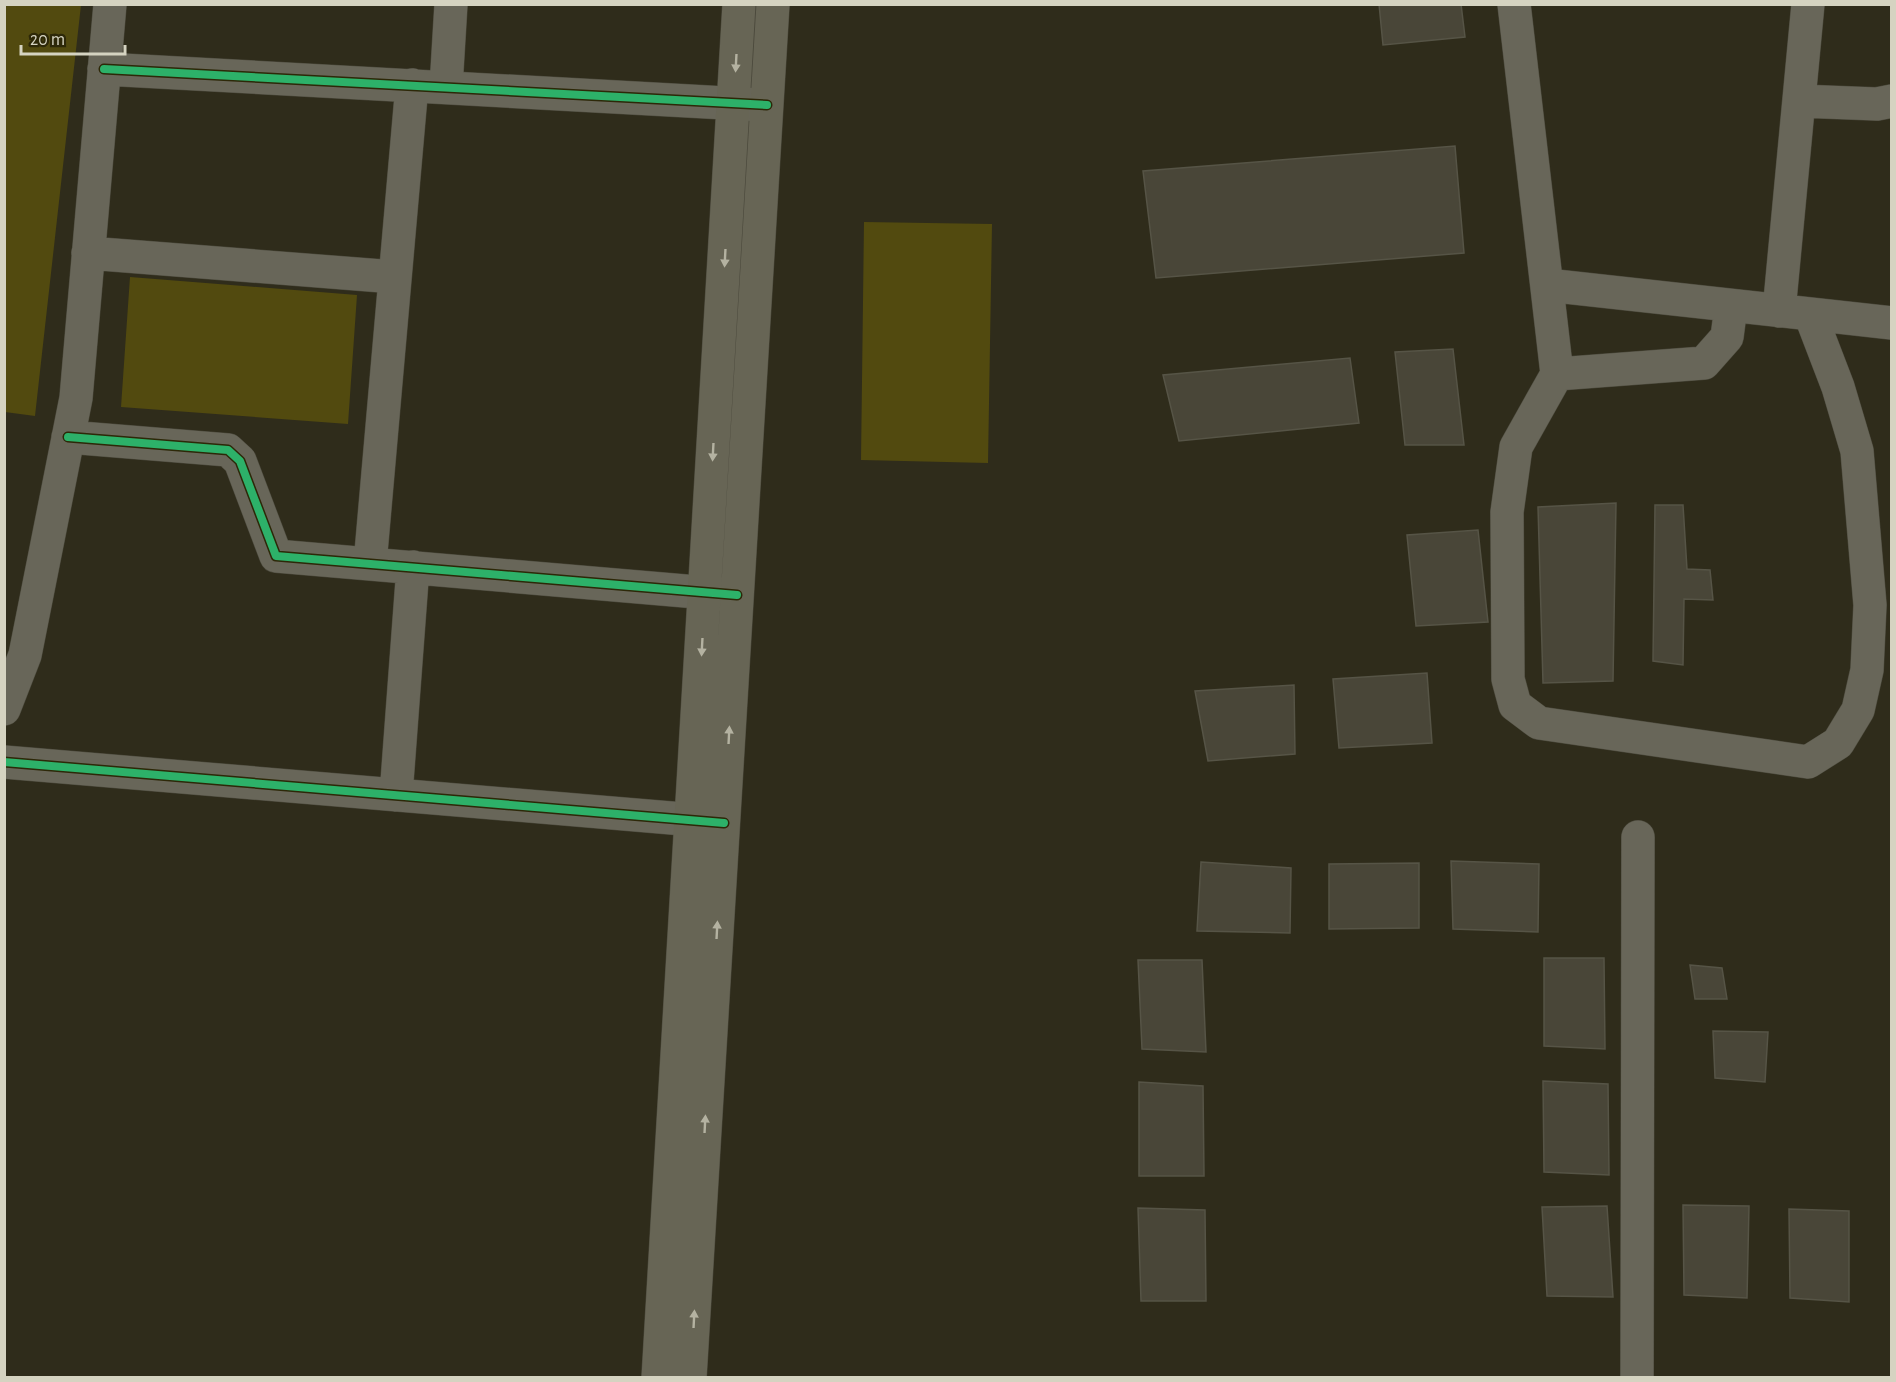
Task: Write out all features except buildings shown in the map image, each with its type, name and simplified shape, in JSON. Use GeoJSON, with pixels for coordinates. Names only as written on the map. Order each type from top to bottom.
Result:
{"type":"FeatureCollection","features":[{"type":"Feature","properties":{"kind":"main road"},"geometry":{"type":"LineString","coordinates":[[658,1377],[740,4]]}},
{"type":"Feature","properties":{"kind":"main road"},"geometry":{"type":"LineString","coordinates":[[690,1377],[773,4]]}},
{"type":"Feature","properties":{"kind":"street"},"geometry":{"type":"LineString","coordinates":[[4,709],[25,654],[17,629],[68,437],[76,398],[110,4]]}},
{"type":"Feature","properties":{"kind":"street"},"geometry":{"type":"LineString","coordinates":[[446,87],[452,4]]}},
{"type":"Feature","properties":{"kind":"street"},"geometry":{"type":"LineString","coordinates":[[1514,4],[1557,374],[1516,447],[1507,512],[1508,679],[1515,705],[1539,723],[1808,762],[1838,743],[1858,710],[1867,670],[1870,605],[1857,451],[1838,387],[1794,313],[1799,101],[1808,4]]}},
{"type":"Feature","properties":{"kind":"street"},"geometry":{"type":"LineString","coordinates":[[104,69],[767,105]]}},
{"type":"Feature","properties":{"kind":"street"},"geometry":{"type":"LineString","coordinates":[[370,564],[412,85]]}},
{"type":"Feature","properties":{"kind":"street"},"geometry":{"type":"LineString","coordinates":[[1799,101],[1877,104],[1892,101]]}},
{"type":"Feature","properties":{"kind":"street"},"geometry":{"type":"LineString","coordinates":[[88,254],[395,277]]}},
{"type":"Feature","properties":{"kind":"street"},"geometry":{"type":"LineString","coordinates":[[1547,285],[1892,323]]}},
{"type":"Feature","properties":{"kind":"street"},"geometry":{"type":"LineString","coordinates":[[1557,374],[1704,363],[1727,337],[1731,306]]}},
{"type":"Feature","properties":{"kind":"street"},"geometry":{"type":"LineString","coordinates":[[68,437],[228,450],[240,461],[276,556],[737,595]]}},
{"type":"Feature","properties":{"kind":"street"},"geometry":{"type":"LineString","coordinates":[[396,795],[413,567]]}},
{"type":"Feature","properties":{"kind":"street"},"geometry":{"type":"LineString","coordinates":[[4,762],[724,823]]}},
{"type":"Feature","properties":{"kind":"street"},"geometry":{"type":"LineString","coordinates":[[1637,1377],[1638,837]]}},
{"type":"Feature","properties":{"kind":"shaded area"},"geometry":{"type":"Polygon","coordinates":[[[5,4],[81,5],[35,416],[5,412],[5,4]]]}},
{"type":"Feature","properties":{"kind":"shaded area"},"geometry":{"type":"Polygon","coordinates":[[[864,222],[992,224],[988,463],[861,460],[864,222]]]}},
{"type":"Feature","properties":{"kind":"shaded area"},"geometry":{"type":"Polygon","coordinates":[[[130,277],[357,295],[348,424],[121,407],[130,277]]]}},
{"type":"Feature","properties":{"kind":"cycle path"},"geometry":{"type":"LineString","coordinates":[[104,69],[767,105]]}},
{"type":"Feature","properties":{"kind":"cycle path"},"geometry":{"type":"LineString","coordinates":[[68,437],[228,450],[240,461],[276,556],[737,595]]}},
{"type":"Feature","properties":{"kind":"cycle path"},"geometry":{"type":"LineString","coordinates":[[4,762],[724,823]]}}]}
